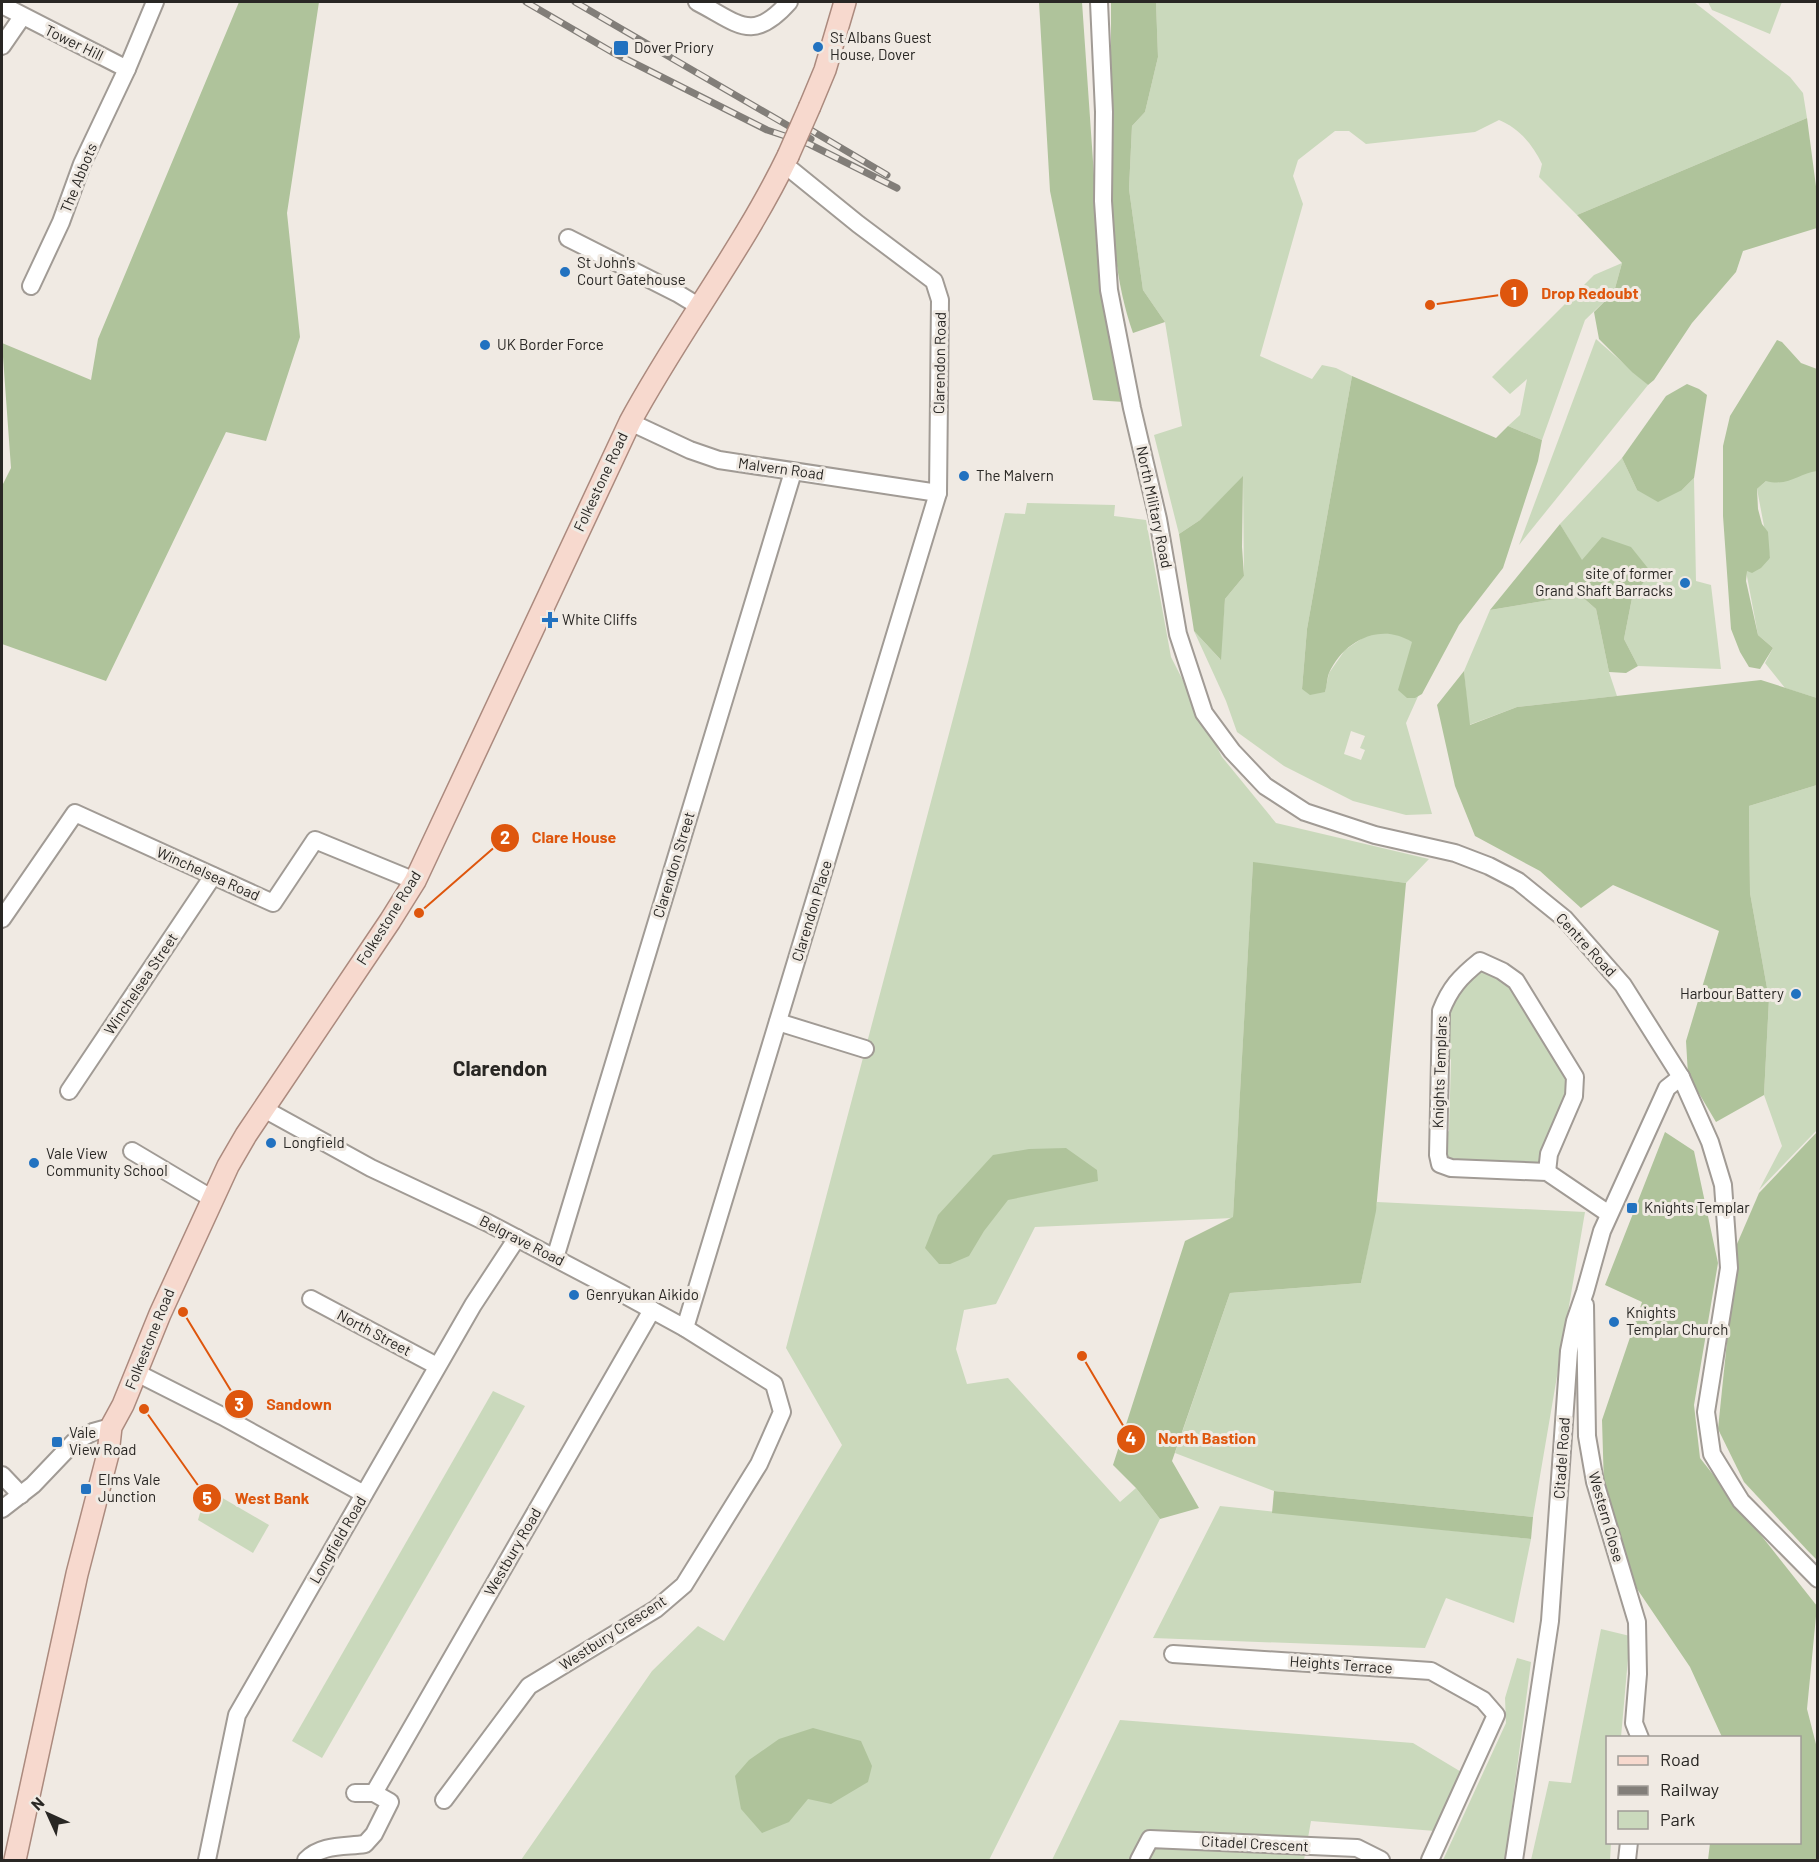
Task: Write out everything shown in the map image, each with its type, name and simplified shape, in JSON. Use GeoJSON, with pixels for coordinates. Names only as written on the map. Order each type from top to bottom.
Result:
{"type":"FeatureCollection","features":[{"type":"Feature","properties":{"kind":"main road","name":"Folkestone Road"},"geometry":{"type":"LineString","coordinates":[[15,1860],[77,1574],[108,1454],[111,1427],[137,1373],[211,1198],[246,1135],[415,881],[630,422],[651,383],[748,231],[786,160],[825,70],[845,2]]}},
{"type":"Feature","properties":{"kind":"street","name":"The Abbots"},"geometry":{"type":"LineString","coordinates":[[31,286],[61,222],[82,164],[127,69],[155,2]]}},
{"type":"Feature","properties":{"kind":"street"},"geometry":{"type":"LineString","coordinates":[[697,2],[737,24],[751,27],[768,22],[789,2]]}},
{"type":"Feature","properties":{"kind":"street","name":"North Military Road"},"geometry":{"type":"LineString","coordinates":[[1099,2],[1104,112],[1103,201],[1109,290],[1132,408],[1158,519],[1178,634],[1204,713],[1232,751],[1265,786],[1305,812],[1376,835],[1455,853]]}},
{"type":"Feature","properties":{"kind":"street","name":"Tower Hill"},"geometry":{"type":"LineString","coordinates":[[2,5],[127,69]]}},
{"type":"Feature","properties":{"kind":"street"},"geometry":{"type":"LineString","coordinates":[[2,46],[22,17]]}},
{"type":"Feature","properties":{"kind":"street","name":"Clarendon Road"},"geometry":{"type":"LineString","coordinates":[[786,160],[858,224],[934,281],[940,300],[938,493]]}},
{"type":"Feature","properties":{"kind":"street"},"geometry":{"type":"LineString","coordinates":[[568,238],[700,307]]}},
{"type":"Feature","properties":{"kind":"street","name":"Malvern Road"},"geometry":{"type":"LineString","coordinates":[[630,422],[690,450],[718,460],[938,493]]}},
{"type":"Feature","properties":{"kind":"street","name":"Clarendon Street"},"geometry":{"type":"LineString","coordinates":[[555,1258],[793,472]]}},
{"type":"Feature","properties":{"kind":"street","name":"Clarendon Place"},"geometry":{"type":"LineString","coordinates":[[685,1328],[938,493]]}},
{"type":"Feature","properties":{"kind":"street","name":"Winchelsea Road"},"geometry":{"type":"LineString","coordinates":[[2,920],[75,813],[273,903],[315,840],[415,881]]}},
{"type":"Feature","properties":{"kind":"street","name":"Centre Road"},"geometry":{"type":"LineString","coordinates":[[1455,853],[1489,866],[1518,881],[1565,919],[1623,985],[1681,1077],[1710,1142],[1723,1185],[1725,1209],[1729,1268],[1706,1412],[1712,1454],[1741,1501],[1818,1579]]}},
{"type":"Feature","properties":{"kind":"street","name":"Winchelsea Street"},"geometry":{"type":"LineString","coordinates":[[69,1091],[213,876]]}},
{"type":"Feature","properties":{"kind":"street","name":"Knights Templars"},"geometry":{"type":"LineString","coordinates":[[1480,962],[1502,971],[1516,981],[1575,1077],[1574,1096],[1549,1154],[1547,1172],[1451,1168],[1440,1164],[1438,1155],[1441,1011],[1448,993],[1466,972],[1480,962]]}},
{"type":"Feature","properties":{"kind":"street"},"geometry":{"type":"LineString","coordinates":[[778,1022],[865,1049]]}},
{"type":"Feature","properties":{"kind":"street","name":"Citadel Road"},"geometry":{"type":"LineString","coordinates":[[1514,1860],[1550,1621],[1569,1351],[1575,1321],[1609,1214],[1667,1089],[1681,1077]]}},
{"type":"Feature","properties":{"kind":"street","name":"Belgrave Road"},"geometry":{"type":"LineString","coordinates":[[264,1109],[371,1168],[517,1238],[685,1328],[774,1384]]}},
{"type":"Feature","properties":{"kind":"street"},"geometry":{"type":"LineString","coordinates":[[132,1151],[211,1198]]}},
{"type":"Feature","properties":{"kind":"street"},"geometry":{"type":"LineString","coordinates":[[1547,1172],[1609,1214]]}},
{"type":"Feature","properties":{"kind":"street","name":"Longfield Road"},"geometry":{"type":"LineString","coordinates":[[207,1860],[237,1714],[437,1366],[473,1305],[517,1238]]}},
{"type":"Feature","properties":{"kind":"street","name":"Western Close"},"geometry":{"type":"LineString","coordinates":[[1585,1292],[1587,1436],[1595,1482],[1637,1622],[1638,1674],[1634,1723],[1640,1736]]}},
{"type":"Feature","properties":{"kind":"street","name":"North Street"},"geometry":{"type":"LineString","coordinates":[[311,1299],[437,1366]]}},
{"type":"Feature","properties":{"kind":"street","name":"Westbury Road"},"geometry":{"type":"LineString","coordinates":[[374,1793],[651,1310]]}},
{"type":"Feature","properties":{"kind":"street"},"geometry":{"type":"LineString","coordinates":[[137,1373],[222,1416],[364,1494]]}},
{"type":"Feature","properties":{"kind":"street","name":"Westbury Crescent"},"geometry":{"type":"LineString","coordinates":[[444,1800],[529,1686],[656,1609],[684,1585],[759,1464],[782,1412],[774,1384]]}},
{"type":"Feature","properties":{"kind":"street"},"geometry":{"type":"LineString","coordinates":[[2,1509],[21,1495],[74,1442],[93,1432],[111,1427]]}},
{"type":"Feature","properties":{"kind":"street"},"geometry":{"type":"LineString","coordinates":[[2,1475],[21,1495]]}},
{"type":"Feature","properties":{"kind":"street","name":"Heights Terrace"},"geometry":{"type":"LineString","coordinates":[[1173,1654],[1431,1671],[1483,1700],[1496,1715],[1430,1860]]}},
{"type":"Feature","properties":{"kind":"street"},"geometry":{"type":"LineString","coordinates":[[306,1860],[311,1854],[335,1846],[365,1844],[374,1834],[390,1802],[374,1793],[355,1793]]}},
{"type":"Feature","properties":{"kind":"street","name":"Citadel Crescent"},"geometry":{"type":"LineString","coordinates":[[1139,1860],[1150,1839],[1357,1848],[1381,1860]]}},
{"type":"Feature","properties":{"kind":"street"},"geometry":{"type":"LineString","coordinates":[[1627,1860],[1629,1844]]}},
{"type":"Feature","properties":{"kind":"green space"},"geometry":{"type":"Polygon","coordinates":[[[239,2],[319,2],[287,213],[300,337],[266,441],[226,432],[106,681],[2,644],[2,486],[11,468],[2,343],[91,380],[98,339],[239,2]]]}},
{"type":"Feature","properties":{"kind":"green space"},"geometry":{"type":"Polygon","coordinates":[[[1039,2],[1082,2],[1101,277],[1124,402],[1093,400],[1050,191],[1039,2]]]}},
{"type":"Feature","properties":{"kind":"green space"},"geometry":{"type":"Polygon","coordinates":[[[1111,2],[1156,2],[1158,57],[1145,112],[1132,126],[1129,189],[1143,290],[1165,322],[1133,333],[1120,285],[1112,213],[1111,2]]]}},
{"type":"Feature","properties":{"kind":"green space"},"geometry":{"type":"Polygon","coordinates":[[[1156,2],[1694,2],[1790,77],[1803,93],[1807,118],[1577,215],[1539,177],[1542,164],[1530,144],[1519,132],[1499,120],[1475,132],[1366,144],[1349,131],[1335,131],[1298,160],[1293,176],[1303,204],[1260,356],[1312,379],[1322,365],[1336,368],[1352,376],[1307,629],[1302,689],[1325,692],[1329,673],[1345,650],[1367,635],[1399,634],[1438,652],[1406,723],[1432,814],[1406,815],[1353,801],[1284,766],[1237,732],[1226,701],[1194,631],[1220,659],[1225,599],[1244,576],[1243,477],[1200,520],[1179,534],[1154,435],[1182,426],[1165,322],[1143,290],[1129,189],[1132,126],[1145,112],[1158,57],[1156,2]],[[1351,731],[1344,754],[1361,760],[1365,750],[1360,748],[1365,736],[1351,731]]]}},
{"type":"Feature","properties":{"kind":"green space"},"geometry":{"type":"Polygon","coordinates":[[[1708,2],[1782,2],[1770,34],[1712,10],[1708,2]]]}},
{"type":"Feature","properties":{"kind":"green space"},"geometry":{"type":"Polygon","coordinates":[[[1807,118],[1817,194],[1817,228],[1743,251],[1736,272],[1692,323],[1654,380],[1648,385],[1599,339],[1594,312],[1614,292],[1622,263],[1577,215],[1807,118]]]}},
{"type":"Feature","properties":{"kind":"green space"},"geometry":{"type":"Polygon","coordinates":[[[1622,263],[1614,292],[1585,320],[1542,440],[1508,426],[1520,415],[1527,379],[1510,394],[1492,377],[1594,275],[1622,263]]]}},
{"type":"Feature","properties":{"kind":"green space"},"geometry":{"type":"Polygon","coordinates":[[[1596,339],[1648,385],[1519,545],[1596,339]]]}},
{"type":"Feature","properties":{"kind":"green space"},"geometry":{"type":"Polygon","coordinates":[[[1777,340],[1782,342],[1801,363],[1817,369],[1817,471],[1787,481],[1766,481],[1757,489],[1758,509],[1762,524],[1768,532],[1770,558],[1761,568],[1752,573],[1747,571],[1746,581],[1758,635],[1773,648],[1760,669],[1749,667],[1731,629],[1723,516],[1723,446],[1730,416],[1777,340]]]}},
{"type":"Feature","properties":{"kind":"green space"},"geometry":{"type":"Polygon","coordinates":[[[1352,376],[1496,438],[1508,426],[1542,440],[1538,461],[1503,568],[1459,625],[1422,694],[1415,698],[1407,698],[1398,690],[1412,642],[1400,636],[1388,634],[1376,634],[1364,638],[1344,651],[1329,673],[1325,692],[1310,695],[1302,689],[1307,629],[1352,376]]]}},
{"type":"Feature","properties":{"kind":"green space"},"geometry":{"type":"Polygon","coordinates":[[[1687,384],[1707,395],[1694,478],[1682,490],[1658,502],[1637,490],[1622,458],[1666,396],[1687,384]]]}},
{"type":"Feature","properties":{"kind":"green space"},"geometry":{"type":"Polygon","coordinates":[[[1622,458],[1637,490],[1682,490],[1694,478],[1696,581],[1711,585],[1721,669],[1638,666],[1624,639],[1632,598],[1583,563],[1560,524],[1622,458]]]}},
{"type":"Feature","properties":{"kind":"green space"},"geometry":{"type":"Polygon","coordinates":[[[1817,470],[1817,698],[1785,688],[1765,663],[1773,648],[1758,635],[1746,571],[1770,558],[1757,489],[1766,481],[1817,470]]]}},
{"type":"Feature","properties":{"kind":"green space"},"geometry":{"type":"Polygon","coordinates":[[[1243,476],[1244,576],[1225,599],[1221,660],[1194,631],[1179,534],[1200,520],[1243,476]]]}},
{"type":"Feature","properties":{"kind":"green space"},"geometry":{"type":"Polygon","coordinates":[[[1027,503],[1115,505],[1114,516],[1146,520],[1171,657],[1222,757],[1276,823],[1429,859],[1406,883],[1253,863],[1233,1218],[1035,1227],[996,1304],[964,1310],[956,1349],[967,1384],[1008,1378],[1120,1502],[1136,1488],[1160,1519],[989,1860],[521,1860],[652,1671],[698,1626],[724,1641],[842,1445],[786,1348],[968,662],[1005,513],[1025,514],[1027,503]]]}},
{"type":"Feature","properties":{"kind":"green space"},"geometry":{"type":"Polygon","coordinates":[[[1560,524],[1582,560],[1602,537],[1631,547],[1651,572],[1632,598],[1624,639],[1638,666],[1626,673],[1609,672],[1596,609],[1580,595],[1490,610],[1560,524]]]}},
{"type":"Feature","properties":{"kind":"green space"},"geometry":{"type":"Polygon","coordinates":[[[1580,595],[1596,609],[1609,672],[1617,696],[1517,707],[1469,725],[1464,671],[1490,610],[1580,595]]]}},
{"type":"Feature","properties":{"kind":"green space"},"geometry":{"type":"Polygon","coordinates":[[[1464,671],[1470,725],[1517,707],[1761,680],[1817,698],[1817,785],[1749,806],[1750,893],[1769,999],[1764,1095],[1716,1122],[1688,1075],[1686,1041],[1719,931],[1613,885],[1581,908],[1540,871],[1475,836],[1455,786],[1437,705],[1464,671]]]}},
{"type":"Feature","properties":{"kind":"green space"},"geometry":{"type":"Polygon","coordinates":[[[1817,785],[1817,1130],[1759,1190],[1782,1146],[1764,1095],[1769,999],[1750,893],[1749,806],[1817,785]]]}},
{"type":"Feature","properties":{"kind":"green space"},"geometry":{"type":"Polygon","coordinates":[[[1253,862],[1406,883],[1376,1211],[1361,1283],[1230,1293],[1172,1461],[1199,1508],[1160,1519],[1136,1488],[1113,1465],[1185,1241],[1233,1217],[1253,862]]]}},
{"type":"Feature","properties":{"kind":"green space"},"geometry":{"type":"Polygon","coordinates":[[[1481,970],[1507,984],[1528,1005],[1526,1014],[1561,1069],[1574,1077],[1546,1166],[1456,1164],[1446,1158],[1443,1135],[1449,1131],[1451,1060],[1445,1052],[1446,1011],[1452,996],[1481,970]]]}},
{"type":"Feature","properties":{"kind":"green space"},"geometry":{"type":"Polygon","coordinates":[[[1665,1132],[1694,1151],[1718,1263],[1694,1405],[1700,1458],[1817,1606],[1807,1709],[1817,1748],[1817,1860],[1708,1860],[1710,1844],[1801,1844],[1801,1736],[1722,1736],[1690,1667],[1629,1577],[1604,1487],[1602,1420],[1642,1302],[1605,1285],[1665,1132]]]}},
{"type":"Feature","properties":{"kind":"green space"},"geometry":{"type":"Polygon","coordinates":[[[1817,1132],[1817,1560],[1744,1482],[1718,1429],[1737,1244],[1759,1193],[1817,1132]]]}},
{"type":"Feature","properties":{"kind":"green space"},"geometry":{"type":"Polygon","coordinates":[[[1066,1148],[1097,1170],[1098,1181],[1008,1200],[984,1231],[969,1256],[950,1264],[939,1264],[925,1248],[938,1215],[993,1155],[1029,1149],[1066,1148]]]}},
{"type":"Feature","properties":{"kind":"green space"},"geometry":{"type":"Polygon","coordinates":[[[1377,1202],[1585,1212],[1533,1517],[1274,1491],[1175,1453],[1230,1293],[1361,1283],[1377,1202]]]}},
{"type":"Feature","properties":{"kind":"green space"},"geometry":{"type":"Polygon","coordinates":[[[493,1391],[525,1406],[322,1758],[292,1741],[493,1391]]]}},
{"type":"Feature","properties":{"kind":"green space"},"geometry":{"type":"Polygon","coordinates":[[[207,1489],[269,1525],[253,1553],[198,1520],[207,1489]]]}},
{"type":"Feature","properties":{"kind":"green space"},"geometry":{"type":"Polygon","coordinates":[[[1274,1491],[1533,1517],[1531,1539],[1272,1513],[1274,1491]]]}},
{"type":"Feature","properties":{"kind":"green space"},"geometry":{"type":"Polygon","coordinates":[[[1220,1506],[1531,1539],[1514,1623],[1446,1598],[1425,1648],[1153,1638],[1220,1506]]]}},
{"type":"Feature","properties":{"kind":"green space"},"geometry":{"type":"Polygon","coordinates":[[[1601,1629],[1630,1636],[1621,1736],[1606,1736],[1606,1844],[1611,1844],[1610,1860],[1531,1860],[1549,1781],[1571,1783],[1601,1629]]]}},
{"type":"Feature","properties":{"kind":"green space"},"geometry":{"type":"Polygon","coordinates":[[[1517,1658],[1531,1662],[1505,1860],[1443,1860],[1506,1723],[1505,1698],[1517,1658]]]}},
{"type":"Feature","properties":{"kind":"green space"},"geometry":{"type":"Polygon","coordinates":[[[1120,1720],[1413,1743],[1463,1773],[1435,1831],[1311,1821],[1304,1860],[1052,1860],[1120,1720]]]}},
{"type":"Feature","properties":{"kind":"green space"},"geometry":{"type":"Polygon","coordinates":[[[813,1728],[861,1741],[872,1766],[868,1782],[831,1804],[808,1799],[789,1822],[762,1833],[741,1809],[735,1776],[749,1760],[779,1739],[813,1728]]]}},
{"type":"Feature","properties":{"kind":"railway"},"geometry":{"type":"LineString","coordinates":[[526,2],[612,52],[767,130],[809,144],[897,188]]}},
{"type":"Feature","properties":{"kind":"railway"},"geometry":{"type":"LineString","coordinates":[[575,2],[811,139]]}},
{"type":"Feature","properties":{"kind":"railway"},"geometry":{"type":"LineString","coordinates":[[804,126],[887,175]]}},
{"type":"Feature","properties":{"kind":"place","name":"St Albans Guest House, Dover"},"geometry":{"type":"Point","coordinates":[818,47]}},
{"type":"Feature","properties":{"kind":"place","name":"Dover Priory"},"geometry":{"type":"Point","coordinates":[621,48]}},
{"type":"Feature","properties":{"kind":"place","name":"St John's Court Gatehouse"},"geometry":{"type":"Point","coordinates":[565,272]}},
{"type":"Feature","properties":{"kind":"place","name":"Drop Redoubt"},"geometry":{"type":"Point","coordinates":[1430,305]}},
{"type":"Feature","properties":{"kind":"place","name":"UK Border Force"},"geometry":{"type":"Point","coordinates":[485,345]}},
{"type":"Feature","properties":{"kind":"place","name":"The Malvern"},"geometry":{"type":"Point","coordinates":[964,476]}},
{"type":"Feature","properties":{"kind":"place","name":"site of former Grand Shaft Barracks"},"geometry":{"type":"Point","coordinates":[1685,583]}},
{"type":"Feature","properties":{"kind":"place","name":"White Cliffs"},"geometry":{"type":"Point","coordinates":[550,620]}},
{"type":"Feature","properties":{"kind":"place","name":"Clare House"},"geometry":{"type":"Point","coordinates":[419,913]}},
{"type":"Feature","properties":{"kind":"place","name":"Harbour Battery"},"geometry":{"type":"Point","coordinates":[1796,994]}},
{"type":"Feature","properties":{"kind":"place","name":"Longfield"},"geometry":{"type":"Point","coordinates":[271,1143]}},
{"type":"Feature","properties":{"kind":"place","name":"Vale View Community School"},"geometry":{"type":"Point","coordinates":[34,1163]}},
{"type":"Feature","properties":{"kind":"place","name":"Knights Templar"},"geometry":{"type":"Point","coordinates":[1632,1208]}},
{"type":"Feature","properties":{"kind":"place","name":"Genryukan Aikido"},"geometry":{"type":"Point","coordinates":[574,1295]}},
{"type":"Feature","properties":{"kind":"place","name":"Sandown"},"geometry":{"type":"Point","coordinates":[183,1312]}},
{"type":"Feature","properties":{"kind":"place","name":"Knights Templar Church"},"geometry":{"type":"Point","coordinates":[1614,1322]}},
{"type":"Feature","properties":{"kind":"place","name":"North Bastion"},"geometry":{"type":"Point","coordinates":[1082,1356]}},
{"type":"Feature","properties":{"kind":"place","name":"West Bank"},"geometry":{"type":"Point","coordinates":[144,1409]}},
{"type":"Feature","properties":{"kind":"place","name":"Vale View Road"},"geometry":{"type":"Point","coordinates":[57,1442]}},
{"type":"Feature","properties":{"kind":"place","name":"Elms Vale Junction"},"geometry":{"type":"Point","coordinates":[86,1489]}},
{"type":"Feature","properties":{"kind":"district","name":"Clarendon"},"geometry":{"type":"Point","coordinates":[500,1069]}}]}
